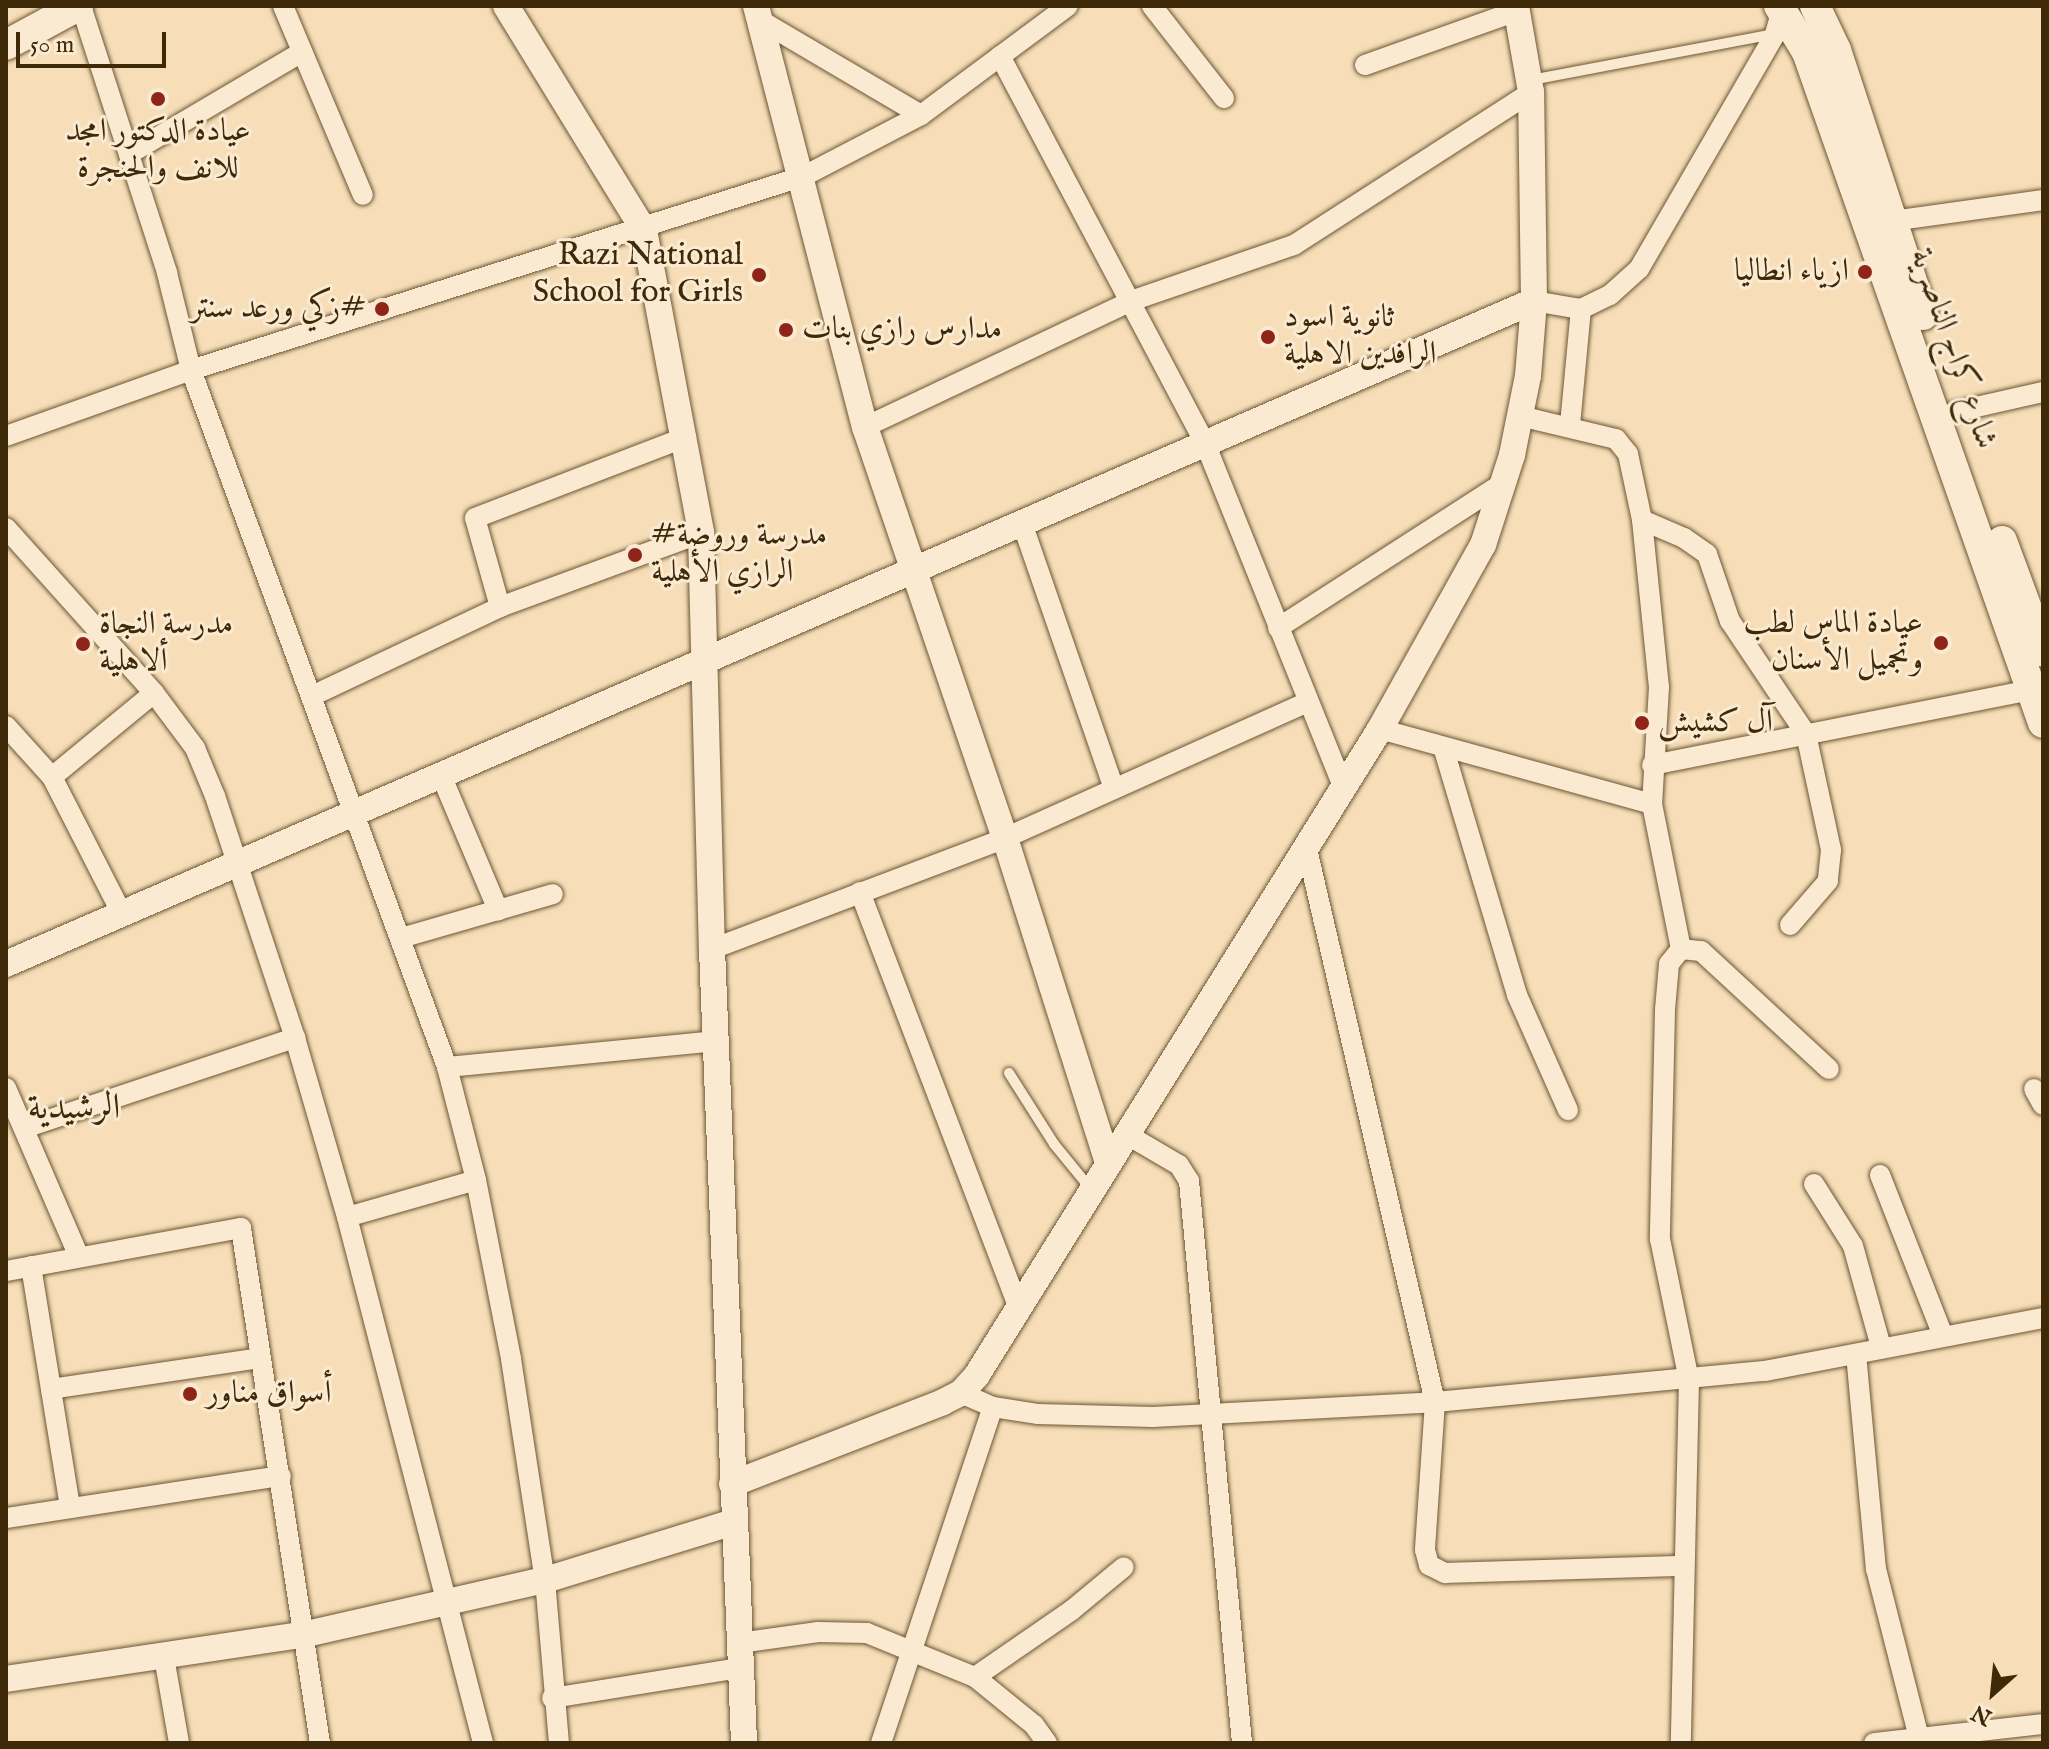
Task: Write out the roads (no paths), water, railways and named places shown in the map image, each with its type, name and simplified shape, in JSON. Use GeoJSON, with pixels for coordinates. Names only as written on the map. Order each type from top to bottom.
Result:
{"type":"FeatureCollection","features":[{"type":"Feature","properties":{"kind":"main road"},"geometry":{"type":"LineString","coordinates":[[6,45],[80,6]]}},
{"type":"Feature","properties":{"kind":"main road","name":"شارع كراج الناصرية"},"geometry":{"type":"LineString","coordinates":[[1815,6],[1836,50],[1954,412],[2043,652]]}},
{"type":"Feature","properties":{"kind":"main road","name":"شارع كراج الناصرية"},"geometry":{"type":"LineString","coordinates":[[1779,17],[1807,52],[2043,723]]}},
{"type":"Feature","properties":{"kind":"street"},"geometry":{"type":"LineString","coordinates":[[80,6],[167,273],[191,370],[357,811],[447,1067],[476,1180],[511,1359],[545,1580],[552,1698],[559,1743]]}},
{"type":"Feature","properties":{"kind":"street"},"geometry":{"type":"LineString","coordinates":[[283,6],[363,195]]}},
{"type":"Feature","properties":{"kind":"street"},"geometry":{"type":"LineString","coordinates":[[506,6],[644,230],[686,437],[701,533],[715,1041],[744,1743]]}},
{"type":"Feature","properties":{"kind":"street"},"geometry":{"type":"LineString","coordinates":[[6,436],[191,370],[644,230],[804,176],[921,115],[1068,6]]}},
{"type":"Feature","properties":{"kind":"street"},"geometry":{"type":"LineString","coordinates":[[1152,6],[1224,98]]}},
{"type":"Feature","properties":{"kind":"street"},"geometry":{"type":"LineString","coordinates":[[732,1484],[961,1393],[1307,849],[1380,729],[1483,545],[1520,416],[1534,301],[1530,86],[1517,9],[1365,65]]}},
{"type":"Feature","properties":{"kind":"street"},"geometry":{"type":"LineString","coordinates":[[759,14],[921,115]]}},
{"type":"Feature","properties":{"kind":"street"},"geometry":{"type":"LineString","coordinates":[[759,14],[804,176],[865,427],[1005,838],[1107,1159]]}},
{"type":"Feature","properties":{"kind":"street"},"geometry":{"type":"LineString","coordinates":[[6,964],[1534,301],[1581,309],[1610,295],[1639,269],[1779,17]]}},
{"type":"Feature","properties":{"kind":"street"},"geometry":{"type":"LineString","coordinates":[[129,154],[302,52]]}},
{"type":"Feature","properties":{"kind":"street"},"geometry":{"type":"LineString","coordinates":[[1000,56],[1205,443],[1343,787]]}},
{"type":"Feature","properties":{"kind":"street"},"geometry":{"type":"LineString","coordinates":[[865,427],[1131,301],[1294,245],[1530,86]]}},
{"type":"Feature","properties":{"kind":"street"},"geometry":{"type":"LineString","coordinates":[[1892,221],[2043,200]]}},
{"type":"Feature","properties":{"kind":"street"},"geometry":{"type":"LineString","coordinates":[[1570,425],[1581,309]]}},
{"type":"Feature","properties":{"kind":"street"},"geometry":{"type":"LineString","coordinates":[[1954,412],[2043,392]]}},
{"type":"Feature","properties":{"kind":"street"},"geometry":{"type":"LineString","coordinates":[[1520,416],[1570,425],[1623,445],[1642,520],[1659,687],[1652,804],[1681,949],[1669,964],[1665,1010],[1660,1239],[1689,1380],[1681,1743]]}},
{"type":"Feature","properties":{"kind":"street"},"geometry":{"type":"LineString","coordinates":[[500,607],[475,518],[686,437]]}},
{"type":"Feature","properties":{"kind":"street"},"geometry":{"type":"LineString","coordinates":[[1278,628],[1503,483]]}},
{"type":"Feature","properties":{"kind":"street"},"geometry":{"type":"LineString","coordinates":[[1642,520],[1684,538],[1707,554],[1730,621],[1806,734],[1831,850],[1828,881],[1790,925]]}},
{"type":"Feature","properties":{"kind":"street"},"geometry":{"type":"LineString","coordinates":[[1022,523],[1114,789]]}},
{"type":"Feature","properties":{"kind":"street"},"geometry":{"type":"LineString","coordinates":[[6,528],[154,693],[195,748],[238,863],[295,1038],[347,1217],[443,1603],[483,1743]]}},
{"type":"Feature","properties":{"kind":"street"},"geometry":{"type":"LineString","coordinates":[[314,695],[500,607],[701,533]]}},
{"type":"Feature","properties":{"kind":"street"},"geometry":{"type":"LineString","coordinates":[[1652,765],[2032,690]]}},
{"type":"Feature","properties":{"kind":"street"},"geometry":{"type":"LineString","coordinates":[[52,777],[154,693]]}},
{"type":"Feature","properties":{"kind":"street"},"geometry":{"type":"LineString","coordinates":[[712,949],[1005,838],[1308,702]]}},
{"type":"Feature","properties":{"kind":"street"},"geometry":{"type":"LineString","coordinates":[[6,726],[52,777],[122,914]]}},
{"type":"Feature","properties":{"kind":"street"},"geometry":{"type":"LineString","coordinates":[[1380,729],[1444,750],[1652,804]]}},
{"type":"Feature","properties":{"kind":"street"},"geometry":{"type":"LineString","coordinates":[[1444,750],[1517,995],[1568,1110]]}},
{"type":"Feature","properties":{"kind":"street"},"geometry":{"type":"LineString","coordinates":[[441,775],[498,910]]}},
{"type":"Feature","properties":{"kind":"street"},"geometry":{"type":"LineString","coordinates":[[1307,849],[1435,1402],[1425,1550],[1429,1565],[1445,1573],[1684,1566]]}},
{"type":"Feature","properties":{"kind":"street"},"geometry":{"type":"LineString","coordinates":[[860,892],[1018,1306]]}},
{"type":"Feature","properties":{"kind":"street"},"geometry":{"type":"LineString","coordinates":[[401,938],[553,894]]}},
{"type":"Feature","properties":{"kind":"street"},"geometry":{"type":"LineString","coordinates":[[1681,949],[1701,951],[1829,1069]]}},
{"type":"Feature","properties":{"kind":"street"},"geometry":{"type":"LineString","coordinates":[[24,1128],[295,1038]]}},
{"type":"Feature","properties":{"kind":"street"},"geometry":{"type":"LineString","coordinates":[[447,1067],[715,1041]]}},
{"type":"Feature","properties":{"kind":"street"},"geometry":{"type":"LineString","coordinates":[[6,1088],[79,1257]]}},
{"type":"Feature","properties":{"kind":"street"},"geometry":{"type":"LineString","coordinates":[[1126,1134],[1187,1171],[1242,1743]]}},
{"type":"Feature","properties":{"kind":"street"},"geometry":{"type":"LineString","coordinates":[[1880,1175],[1943,1336]]}},
{"type":"Feature","properties":{"kind":"street"},"geometry":{"type":"LineString","coordinates":[[347,1217],[476,1180]]}},
{"type":"Feature","properties":{"kind":"street"},"geometry":{"type":"LineString","coordinates":[[1814,1184],[1853,1246],[1881,1347]]}},
{"type":"Feature","properties":{"kind":"street"},"geometry":{"type":"LineString","coordinates":[[6,1271],[241,1228],[320,1743]]}},
{"type":"Feature","properties":{"kind":"street"},"geometry":{"type":"LineString","coordinates":[[31,1266],[70,1507]]}},
{"type":"Feature","properties":{"kind":"street"},"geometry":{"type":"LineString","coordinates":[[961,1393],[993,1407],[1038,1414],[1211,1414],[1435,1402],[1689,1380],[1856,1354],[1943,1336],[2042,1324]]}},
{"type":"Feature","properties":{"kind":"street"},"geometry":{"type":"LineString","coordinates":[[1856,1354],[1876,1569],[1919,1738]]}},
{"type":"Feature","properties":{"kind":"street"},"geometry":{"type":"LineString","coordinates":[[51,1389],[260,1358]]}},
{"type":"Feature","properties":{"kind":"street"},"geometry":{"type":"LineString","coordinates":[[881,1743],[993,1407]]}},
{"type":"Feature","properties":{"kind":"street"},"geometry":{"type":"LineString","coordinates":[[6,1518],[281,1476]]}},
{"type":"Feature","properties":{"kind":"street"},"geometry":{"type":"LineString","coordinates":[[6,1679],[302,1635],[545,1580],[734,1522]]}},
{"type":"Feature","properties":{"kind":"street"},"geometry":{"type":"LineString","coordinates":[[975,1677],[1072,1610],[1124,1567]]}},
{"type":"Feature","properties":{"kind":"street"},"geometry":{"type":"LineString","coordinates":[[552,1698],[740,1655],[818,1632],[867,1633],[975,1677],[1034,1725],[1047,1743]]}},
{"type":"Feature","properties":{"kind":"street"},"geometry":{"type":"LineString","coordinates":[[164,1657],[179,1743]]}},
{"type":"Feature","properties":{"kind":"street"},"geometry":{"type":"LineString","coordinates":[[1874,1743],[2043,1724]]}},
{"type":"Feature","properties":{"kind":"lane"},"geometry":{"type":"LineString","coordinates":[[1530,86],[1779,17]]}},
{"type":"Feature","properties":{"kind":"lane"},"geometry":{"type":"LineString","coordinates":[[1009,1073],[1054,1144],[1090,1188]]}},
{"type":"Feature","properties":{"kind":"place","name":"عيادة الدكتور امجد للانف والحنجرة"},"geometry":{"type":"Point","coordinates":[158,99]}},
{"type":"Feature","properties":{"kind":"place","name":"ازياء انطاليا"},"geometry":{"type":"Point","coordinates":[1865,272]}},
{"type":"Feature","properties":{"kind":"place","name":"Razi National School for Girls"},"geometry":{"type":"Point","coordinates":[759,275]}},
{"type":"Feature","properties":{"kind":"place","name":"زكي ورعد سنتر#"},"geometry":{"type":"Point","coordinates":[382,309]}},
{"type":"Feature","properties":{"kind":"place","name":"مدارس رازي بنات"},"geometry":{"type":"Point","coordinates":[786,330]}},
{"type":"Feature","properties":{"kind":"place","name":"ثانوية اسود الرافدين الاهلية"},"geometry":{"type":"Point","coordinates":[1268,337]}},
{"type":"Feature","properties":{"kind":"place","name":"#مدرسة وروضة الرازي الأهلية"},"geometry":{"type":"Point","coordinates":[635,555]}},
{"type":"Feature","properties":{"kind":"place","name":"عيادة الماس لطب وتجميل الأسنان"},"geometry":{"type":"Point","coordinates":[1941,643]}},
{"type":"Feature","properties":{"kind":"place","name":"مدرسة النجاة ألاهلية"},"geometry":{"type":"Point","coordinates":[83,644]}},
{"type":"Feature","properties":{"kind":"place","name":"آل كشيش"},"geometry":{"type":"Point","coordinates":[1642,723]}},
{"type":"Feature","properties":{"kind":"place","name":"أسواق مناور"},"geometry":{"type":"Point","coordinates":[190,1394]}},
{"type":"Feature","properties":{"kind":"district","name":"الرشيدية"},"geometry":{"type":"Point","coordinates":[74,1109]}}]}
